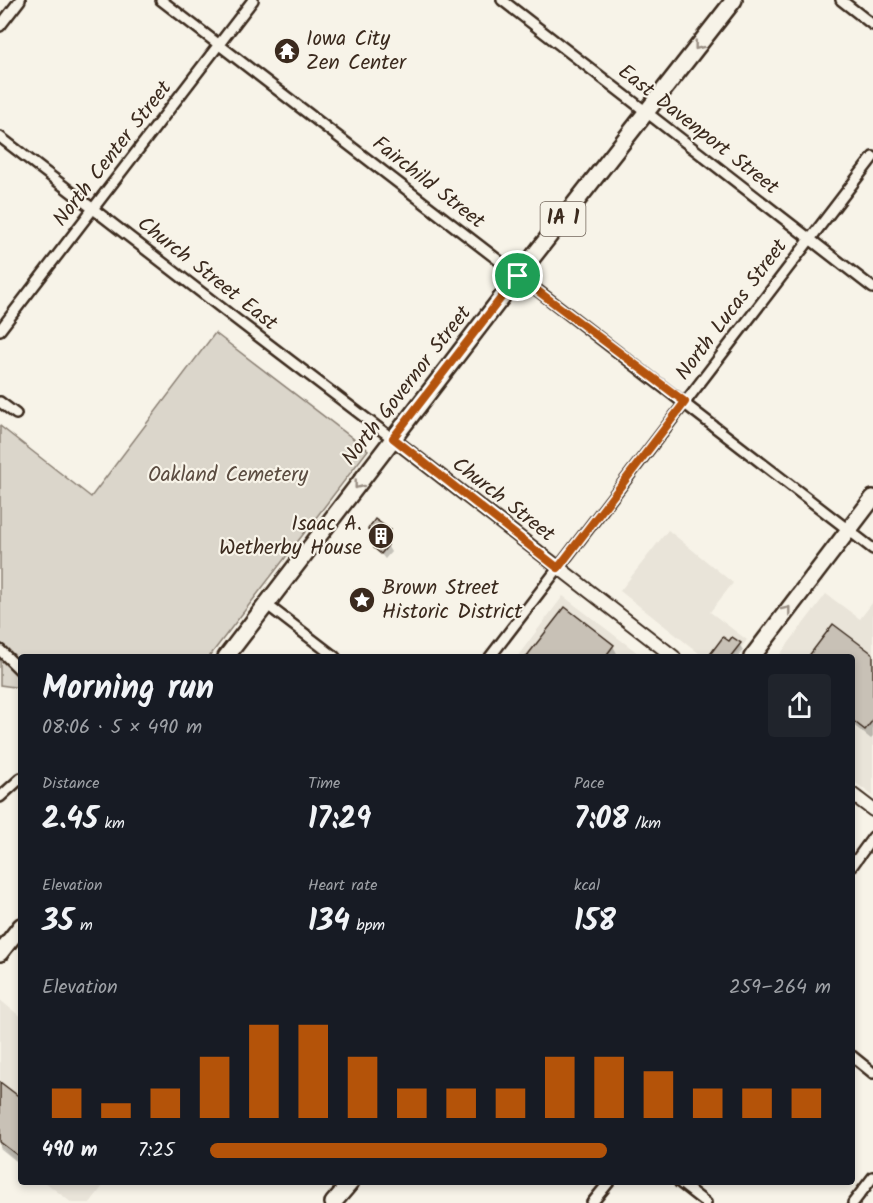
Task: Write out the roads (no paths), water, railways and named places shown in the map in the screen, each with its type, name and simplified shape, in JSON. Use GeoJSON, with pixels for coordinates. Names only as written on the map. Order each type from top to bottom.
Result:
{"type":"FeatureCollection","features":[{"type":"Feature","properties":{"kind":"main road","name":"North Governor Street"},"geometry":{"type":"LineString","coordinates":[[228,654],[518,276],[734,0]]}},
{"type":"Feature","properties":{"kind":"main road"},"geometry":{"type":"LineString","coordinates":[[754,654],[873,498]]}},
{"type":"Feature","properties":{"kind":"main road"},"geometry":{"type":"LineString","coordinates":[[0,953],[18,930]]}},
{"type":"Feature","properties":{"kind":"main road"},"geometry":{"type":"LineString","coordinates":[[333,1203],[348,1185]]}},
{"type":"Feature","properties":{"kind":"street"},"geometry":{"type":"LineString","coordinates":[[0,26],[20,0]]}},
{"type":"Feature","properties":{"kind":"street","name":"Fairchild Street"},"geometry":{"type":"LineString","coordinates":[[161,0],[873,549]]}},
{"type":"Feature","properties":{"kind":"street","name":"North Center Street"},"geometry":{"type":"LineString","coordinates":[[0,330],[253,0]]}},
{"type":"Feature","properties":{"kind":"street","name":"East Davenport Street"},"geometry":{"type":"LineString","coordinates":[[502,0],[873,288]]}},
{"type":"Feature","properties":{"kind":"street"},"geometry":{"type":"LineString","coordinates":[[841,0],[873,25]]}},
{"type":"Feature","properties":{"kind":"street","name":"Church Street East"},"geometry":{"type":"LineString","coordinates":[[0,137],[393,438]]}},
{"type":"Feature","properties":{"kind":"street","name":"North Lucas Street"},"geometry":{"type":"LineString","coordinates":[[492,654],[873,157]]}},
{"type":"Feature","properties":{"kind":"street"},"geometry":{"type":"LineString","coordinates":[[0,402],[16,414]]}},
{"type":"Feature","properties":{"kind":"street","name":"Church Street"},"geometry":{"type":"LineString","coordinates":[[393,438],[670,654]]}},
{"type":"Feature","properties":{"kind":"street"},"geometry":{"type":"LineString","coordinates":[[266,604],[331,654]]}},
{"type":"Feature","properties":{"kind":"street"},"geometry":{"type":"LineString","coordinates":[[0,650],[18,668]]}},
{"type":"Feature","properties":{"kind":"street"},"geometry":{"type":"LineString","coordinates":[[0,797],[18,781]]}},
{"type":"Feature","properties":{"kind":"street"},"geometry":{"type":"LineString","coordinates":[[855,796],[873,810]]}},
{"type":"Feature","properties":{"kind":"street"},"geometry":{"type":"LineString","coordinates":[[855,862],[873,837]]}},
{"type":"Feature","properties":{"kind":"street"},"geometry":{"type":"LineString","coordinates":[[855,1058],[873,1073]]}},
{"type":"Feature","properties":{"kind":"street"},"geometry":{"type":"LineString","coordinates":[[853,1203],[873,1177]]}},
{"type":"Feature","properties":{"kind":"street"},"geometry":{"type":"LineString","coordinates":[[592,1203],[607,1185]]}},
{"type":"Feature","properties":{"kind":"street"},"geometry":{"type":"LineString","coordinates":[[683,1185],[706,1203]]}},
{"type":"Feature","properties":{"kind":"place","name":"Iowa City Zen Center"},"geometry":{"type":"Point","coordinates":[287,51]}},
{"type":"Feature","properties":{"kind":"place","name":"Isaac A. Wetherby House"},"geometry":{"type":"Point","coordinates":[381,536]}},
{"type":"Feature","properties":{"kind":"place","name":"Brown Street Historic District"},"geometry":{"type":"Point","coordinates":[362,600]}},
{"type":"Feature","properties":{"kind":"park label","name":"Oakland Cemetery"},"geometry":{"type":"Point","coordinates":[228,475]}}]}
